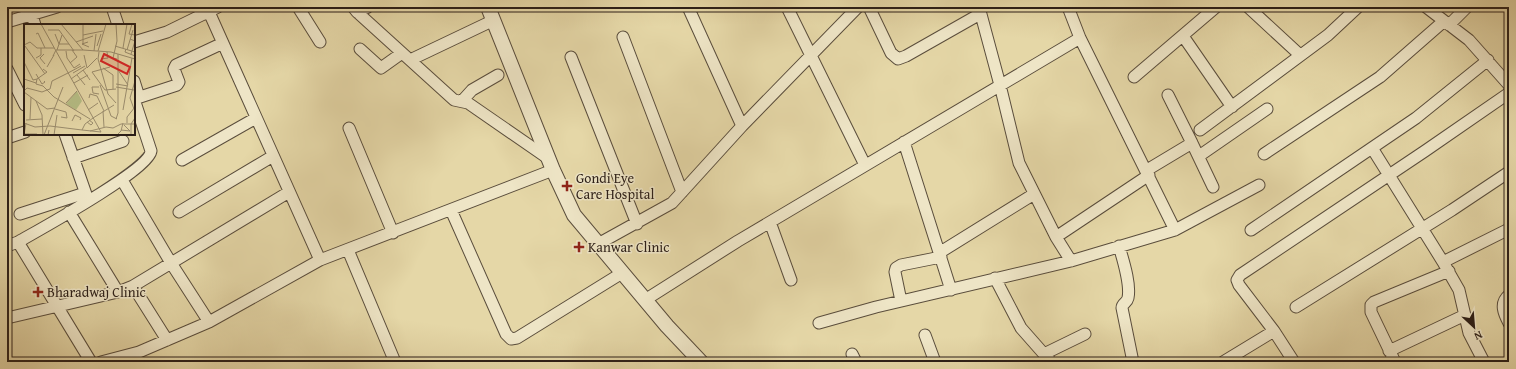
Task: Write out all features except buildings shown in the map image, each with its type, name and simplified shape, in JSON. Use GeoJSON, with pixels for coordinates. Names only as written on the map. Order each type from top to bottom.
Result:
{"type":"FeatureCollection","features":[{"type":"Feature","properties":{"kind":"street"},"geometry":{"type":"LineString","coordinates":[[7,22],[34,20],[57,7]]}},
{"type":"Feature","properties":{"kind":"street"},"geometry":{"type":"LineString","coordinates":[[112,7],[118,24]]}},
{"type":"Feature","properties":{"kind":"street"},"geometry":{"type":"LineString","coordinates":[[298,7],[320,42]]}},
{"type":"Feature","properties":{"kind":"street"},"geometry":{"type":"LineString","coordinates":[[355,9],[368,7]]}},
{"type":"Feature","properties":{"kind":"street"},"geometry":{"type":"LineString","coordinates":[[688,7],[742,126]]}},
{"type":"Feature","properties":{"kind":"street"},"geometry":{"type":"LineString","coordinates":[[787,7],[865,165]]}},
{"type":"Feature","properties":{"kind":"street"},"geometry":{"type":"LineString","coordinates":[[598,244],[669,206],[742,126],[858,7]]}},
{"type":"Feature","properties":{"kind":"street"},"geometry":{"type":"LineString","coordinates":[[869,7],[891,53],[898,59],[906,56],[979,10],[1000,85],[1019,163],[1056,237],[1071,261]]}},
{"type":"Feature","properties":{"kind":"street"},"geometry":{"type":"LineString","coordinates":[[1068,7],[1080,38],[1176,230]]}},
{"type":"Feature","properties":{"kind":"street"},"geometry":{"type":"LineString","coordinates":[[1134,77],[1216,7]]}},
{"type":"Feature","properties":{"kind":"street"},"geometry":{"type":"LineString","coordinates":[[1200,130],[1328,35],[1358,7]]}},
{"type":"Feature","properties":{"kind":"street"},"geometry":{"type":"LineString","coordinates":[[1426,7],[1469,40],[1509,85]]}},
{"type":"Feature","properties":{"kind":"street"},"geometry":{"type":"LineString","coordinates":[[1264,154],[1380,77],[1467,7]]}},
{"type":"Feature","properties":{"kind":"street"},"geometry":{"type":"LineString","coordinates":[[355,9],[454,100],[468,103],[551,164]]}},
{"type":"Feature","properties":{"kind":"street"},"geometry":{"type":"LineString","coordinates":[[1254,9],[1300,55]]}},
{"type":"Feature","properties":{"kind":"street"},"geometry":{"type":"LineString","coordinates":[[135,42],[167,32],[214,10],[223,43],[320,260]]}},
{"type":"Feature","properties":{"kind":"street"},"geometry":{"type":"LineString","coordinates":[[360,49],[381,68],[491,14],[551,164],[574,215],[645,300],[701,362]]}},
{"type":"Feature","properties":{"kind":"street"},"geometry":{"type":"LineString","coordinates":[[1183,36],[1232,107]]}},
{"type":"Feature","properties":{"kind":"street"},"geometry":{"type":"LineString","coordinates":[[623,37],[682,192]]}},
{"type":"Feature","properties":{"kind":"street"},"geometry":{"type":"LineString","coordinates":[[645,300],[770,222],[1080,38]]}},
{"type":"Feature","properties":{"kind":"street"},"geometry":{"type":"LineString","coordinates":[[20,214],[87,197],[122,180],[151,155],[136,99],[177,85],[179,82],[174,68],[176,65],[223,43]]}},
{"type":"Feature","properties":{"kind":"street"},"geometry":{"type":"LineString","coordinates":[[571,58],[637,224]]}},
{"type":"Feature","properties":{"kind":"street"},"geometry":{"type":"LineString","coordinates":[[1251,230],[1416,118],[1488,60]]}},
{"type":"Feature","properties":{"kind":"street"},"geometry":{"type":"LineString","coordinates":[[7,69],[24,103]]}},
{"type":"Feature","properties":{"kind":"street"},"geometry":{"type":"LineString","coordinates":[[462,101],[472,90],[498,75]]}},
{"type":"Feature","properties":{"kind":"street"},"geometry":{"type":"LineString","coordinates":[[1294,362],[1274,331],[1239,285],[1237,280],[1240,275],[1509,93]]}},
{"type":"Feature","properties":{"kind":"street"},"geometry":{"type":"LineString","coordinates":[[1168,95],[1214,187]]}},
{"type":"Feature","properties":{"kind":"street"},"geometry":{"type":"LineString","coordinates":[[1199,156],[1267,109]]}},
{"type":"Feature","properties":{"kind":"street"},"geometry":{"type":"LineString","coordinates":[[182,160],[256,118]]}},
{"type":"Feature","properties":{"kind":"street"},"geometry":{"type":"LineString","coordinates":[[350,128],[393,233]]}},
{"type":"Feature","properties":{"kind":"street"},"geometry":{"type":"LineString","coordinates":[[7,138],[24,132]]}},
{"type":"Feature","properties":{"kind":"street"},"geometry":{"type":"LineString","coordinates":[[65,135],[87,197]]}},
{"type":"Feature","properties":{"kind":"street"},"geometry":{"type":"LineString","coordinates":[[73,158],[123,141]]}},
{"type":"Feature","properties":{"kind":"street"},"geometry":{"type":"LineString","coordinates":[[904,142],[951,290]]}},
{"type":"Feature","properties":{"kind":"street"},"geometry":{"type":"LineString","coordinates":[[1056,237],[1192,143]]}},
{"type":"Feature","properties":{"kind":"street"},"geometry":{"type":"LineString","coordinates":[[1372,148],[1459,290],[1469,333],[1484,362]]}},
{"type":"Feature","properties":{"kind":"street"},"geometry":{"type":"LineString","coordinates":[[179,212],[273,156]]}},
{"type":"Feature","properties":{"kind":"street"},"geometry":{"type":"LineString","coordinates":[[101,362],[139,352],[209,322],[320,260],[451,210],[551,164]]}},
{"type":"Feature","properties":{"kind":"street"},"geometry":{"type":"LineString","coordinates":[[1296,307],[1509,172]]}},
{"type":"Feature","properties":{"kind":"street"},"geometry":{"type":"LineString","coordinates":[[122,180],[171,263],[209,322]]}},
{"type":"Feature","properties":{"kind":"street"},"geometry":{"type":"LineString","coordinates":[[819,323],[901,301],[1071,261],[1176,230],[1259,185]]}},
{"type":"Feature","properties":{"kind":"street"},"geometry":{"type":"LineString","coordinates":[[7,318],[56,305],[118,292],[133,286],[290,192]]}},
{"type":"Feature","properties":{"kind":"street"},"geometry":{"type":"LineString","coordinates":[[901,301],[895,272],[896,268],[901,265],[940,255],[1034,194]]}},
{"type":"Feature","properties":{"kind":"street"},"geometry":{"type":"LineString","coordinates":[[7,246],[18,242],[69,212],[87,197]]}},
{"type":"Feature","properties":{"kind":"street"},"geometry":{"type":"LineString","coordinates":[[451,210],[506,334],[510,339],[517,338],[622,273]]}},
{"type":"Feature","properties":{"kind":"street"},"geometry":{"type":"LineString","coordinates":[[69,212],[118,292]]}},
{"type":"Feature","properties":{"kind":"street"},"geometry":{"type":"LineString","coordinates":[[770,222],[791,280]]}},
{"type":"Feature","properties":{"kind":"street"},"geometry":{"type":"LineString","coordinates":[[1394,362],[1371,312],[1371,305],[1374,302],[1446,267],[1509,229]]}},
{"type":"Feature","properties":{"kind":"street"},"geometry":{"type":"LineString","coordinates":[[18,242],[91,362]]}},
{"type":"Feature","properties":{"kind":"street"},"geometry":{"type":"LineString","coordinates":[[1119,246],[1126,274],[1128,296],[1122,305],[1122,308],[1134,362]]}},
{"type":"Feature","properties":{"kind":"street"},"geometry":{"type":"LineString","coordinates":[[348,250],[396,362]]}},
{"type":"Feature","properties":{"kind":"street"},"geometry":{"type":"LineString","coordinates":[[996,278],[1021,328],[1047,358],[1085,334]]}},
{"type":"Feature","properties":{"kind":"street"},"geometry":{"type":"LineString","coordinates":[[133,286],[167,340]]}},
{"type":"Feature","properties":{"kind":"street"},"geometry":{"type":"LineString","coordinates":[[1509,295],[1504,302],[1503,308],[1509,323]]}},
{"type":"Feature","properties":{"kind":"street"},"geometry":{"type":"LineString","coordinates":[[1390,351],[1465,315]]}},
{"type":"Feature","properties":{"kind":"street"},"geometry":{"type":"LineString","coordinates":[[1223,362],[1274,331]]}},
{"type":"Feature","properties":{"kind":"street"},"geometry":{"type":"LineString","coordinates":[[925,335],[935,362]]}},
{"type":"Feature","properties":{"kind":"place","name":"Gondi Eye Care Hospital"},"geometry":{"type":"Point","coordinates":[567,186]}},
{"type":"Feature","properties":{"kind":"place","name":"Kanwar Clinic"},"geometry":{"type":"Point","coordinates":[579,247]}},
{"type":"Feature","properties":{"kind":"place","name":"Bharadwaj Clinic"},"geometry":{"type":"Point","coordinates":[38,292]}}]}
